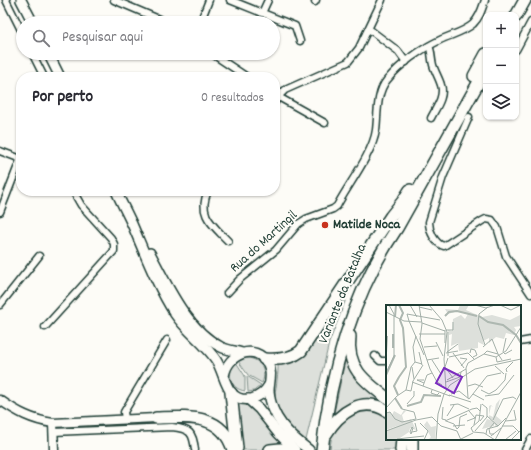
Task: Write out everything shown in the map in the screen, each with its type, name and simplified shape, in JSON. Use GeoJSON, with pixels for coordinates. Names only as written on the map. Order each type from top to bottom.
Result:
{"type":"FeatureCollection","features":[{"type":"Feature","properties":{"kind":"highway"},"geometry":{"type":"LineString","coordinates":[[510,12],[516,0]]}},
{"type":"Feature","properties":{"kind":"highway"},"geometry":{"type":"LineString","coordinates":[[518,12],[525,0]]}},
{"type":"Feature","properties":{"kind":"highway"},"geometry":{"type":"LineString","coordinates":[[264,359],[288,358],[301,351],[391,216],[403,201],[483,59]]}},
{"type":"Feature","properties":{"kind":"highway"},"geometry":{"type":"LineString","coordinates":[[322,450],[332,387],[340,355],[350,324],[377,260],[397,228],[483,74]]}},
{"type":"Feature","properties":{"kind":"highway","name":"Variante da Batalha"},"geometry":{"type":"LineString","coordinates":[[314,450],[329,376],[346,318],[378,248],[403,201]]}},
{"type":"Feature","properties":{"kind":"highway"},"geometry":{"type":"LineString","coordinates":[[386,397],[371,386],[360,375],[353,363],[349,345],[354,323],[364,296],[397,228]]}},
{"type":"Feature","properties":{"kind":"highway"},"geometry":{"type":"LineString","coordinates":[[231,393],[237,450]]}},
{"type":"Feature","properties":{"kind":"highway"},"geometry":{"type":"LineString","coordinates":[[323,438],[335,420],[344,412],[370,405],[377,406],[386,410]]}},
{"type":"Feature","properties":{"kind":"highway"},"geometry":{"type":"LineString","coordinates":[[156,418],[190,418],[208,421],[223,430],[230,439],[233,450]]}},
{"type":"Feature","properties":{"kind":"highway"},"geometry":{"type":"LineString","coordinates":[[401,450],[402,440]]}},
{"type":"Feature","properties":{"kind":"highway"},"geometry":{"type":"LineString","coordinates":[[270,450],[286,450]]}},
{"type":"Feature","properties":{"kind":"main road"},"geometry":{"type":"LineString","coordinates":[[21,0],[29,16]]}},
{"type":"Feature","properties":{"kind":"main road"},"geometry":{"type":"LineString","coordinates":[[52,60],[58,72]]}},
{"type":"Feature","properties":{"kind":"main road"},"geometry":{"type":"LineString","coordinates":[[118,196],[132,224],[142,250],[172,309],[185,327],[212,354],[224,376],[227,388],[231,393],[242,399],[248,399],[261,395],[269,385]]}},
{"type":"Feature","properties":{"kind":"main road"},"geometry":{"type":"LineString","coordinates":[[132,224],[146,245],[174,297],[192,323],[207,337],[220,346],[242,353],[252,353],[264,359],[270,371],[269,394],[272,405],[282,426],[293,438],[309,450]]}},
{"type":"Feature","properties":{"kind":"main road"},"geometry":{"type":"LineString","coordinates":[[224,376],[228,363],[232,358],[242,353]]}},
{"type":"Feature","properties":{"kind":"main road"},"geometry":{"type":"LineString","coordinates":[[248,399],[259,409],[278,433],[295,450]]}},
{"type":"Feature","properties":{"kind":"main road"},"geometry":{"type":"LineString","coordinates":[[0,400],[15,411],[27,417],[53,423],[156,418]]}},
{"type":"Feature","properties":{"kind":"main road"},"geometry":{"type":"LineString","coordinates":[[53,423],[54,450]]}},
{"type":"Feature","properties":{"kind":"street"},"geometry":{"type":"LineString","coordinates":[[6,0],[16,20]]}},
{"type":"Feature","properties":{"kind":"street"},"geometry":{"type":"LineString","coordinates":[[114,0],[152,16]]}},
{"type":"Feature","properties":{"kind":"street"},"geometry":{"type":"LineString","coordinates":[[203,16],[210,0]]}},
{"type":"Feature","properties":{"kind":"street"},"geometry":{"type":"LineString","coordinates":[[230,0],[270,16]]}},
{"type":"Feature","properties":{"kind":"street"},"geometry":{"type":"LineString","coordinates":[[262,13],[268,0]]}},
{"type":"Feature","properties":{"kind":"street"},"geometry":{"type":"LineString","coordinates":[[280,95],[296,85],[348,62],[359,48],[382,0]]}},
{"type":"Feature","properties":{"kind":"street","name":"Rua do Martingil"},"geometry":{"type":"LineString","coordinates":[[227,293],[240,279],[276,250],[298,224],[337,206],[364,161],[376,132],[382,87],[390,76],[406,62],[429,46],[472,25],[478,18],[485,0]]}},
{"type":"Feature","properties":{"kind":"street"},"geometry":{"type":"LineString","coordinates":[[280,20],[295,26],[300,42]]}},
{"type":"Feature","properties":{"kind":"street"},"geometry":{"type":"LineString","coordinates":[[517,48],[531,22]]}},
{"type":"Feature","properties":{"kind":"street"},"geometry":{"type":"LineString","coordinates":[[369,29],[398,51],[406,62]]}},
{"type":"Feature","properties":{"kind":"street"},"geometry":{"type":"LineString","coordinates":[[429,46],[431,50],[433,67],[442,90],[441,97],[431,118]]}},
{"type":"Feature","properties":{"kind":"street"},"geometry":{"type":"LineString","coordinates":[[36,60],[42,72]]}},
{"type":"Feature","properties":{"kind":"street"},"geometry":{"type":"LineString","coordinates":[[222,60],[240,72]]}},
{"type":"Feature","properties":{"kind":"street"},"geometry":{"type":"LineString","coordinates":[[280,100],[325,123]]}},
{"type":"Feature","properties":{"kind":"street"},"geometry":{"type":"LineString","coordinates":[[469,117],[443,177],[429,222],[430,230],[438,243],[444,246],[482,221],[486,219],[492,220],[497,227],[506,256],[531,294]]}},
{"type":"Feature","properties":{"kind":"street"},"geometry":{"type":"LineString","coordinates":[[0,152],[16,157]]}},
{"type":"Feature","properties":{"kind":"street"},"geometry":{"type":"LineString","coordinates":[[0,212],[16,171]]}},
{"type":"Feature","properties":{"kind":"street"},"geometry":{"type":"LineString","coordinates":[[45,327],[114,251],[114,244],[111,238],[81,205],[76,196]]}},
{"type":"Feature","properties":{"kind":"street"},"geometry":{"type":"LineString","coordinates":[[207,196],[205,212],[207,219],[228,241]]}},
{"type":"Feature","properties":{"kind":"street"},"geometry":{"type":"LineString","coordinates":[[0,305],[39,256]]}},
{"type":"Feature","properties":{"kind":"street"},"geometry":{"type":"LineString","coordinates":[[125,419],[124,412],[167,340]]}},
{"type":"Feature","properties":{"kind":"street"},"geometry":{"type":"LineString","coordinates":[[521,342],[531,340]]}},
{"type":"Feature","properties":{"kind":"street"},"geometry":{"type":"LineString","coordinates":[[375,356],[380,361],[386,361]]}},
{"type":"Feature","properties":{"kind":"street"},"geometry":{"type":"LineString","coordinates":[[53,432],[172,427],[181,428],[188,430],[190,433],[193,438],[195,450]]}},
{"type":"Feature","properties":{"kind":"street"},"geometry":{"type":"LineString","coordinates":[[525,450],[531,439]]}},
{"type":"Feature","properties":{"kind":"shaded area"},"geometry":{"type":"Polygon","coordinates":[[[353,281],[329,343],[306,440],[285,421],[278,409],[275,395],[278,364],[292,361],[304,354],[353,281]]]}},
{"type":"Feature","properties":{"kind":"shaded area"},"geometry":{"type":"Polygon","coordinates":[[[346,356],[355,377],[364,386],[386,401],[386,407],[378,403],[333,418],[346,356]]]}},
{"type":"Feature","properties":{"kind":"shaded area"},"geometry":{"type":"Polygon","coordinates":[[[244,358],[254,360],[261,365],[264,373],[262,383],[248,375],[238,361],[244,358]]]}},
{"type":"Feature","properties":{"kind":"shaded area"},"geometry":{"type":"Polygon","coordinates":[[[236,362],[245,376],[245,391],[236,387],[231,380],[231,371],[236,362]]]}},
{"type":"Feature","properties":{"kind":"shaded area"},"geometry":{"type":"Polygon","coordinates":[[[247,376],[261,385],[254,391],[248,392],[247,376]]]}},
{"type":"Feature","properties":{"kind":"shaded area"},"geometry":{"type":"Polygon","coordinates":[[[236,403],[249,405],[254,409],[268,429],[283,446],[267,447],[262,450],[241,450],[236,403]]]}},
{"type":"Feature","properties":{"kind":"shaded area"},"geometry":{"type":"Polygon","coordinates":[[[367,408],[386,415],[386,440],[399,440],[398,450],[330,450],[333,432],[336,426],[344,418],[367,408]]]}},
{"type":"Feature","properties":{"kind":"place","name":"Matilde Noca"},"geometry":{"type":"Point","coordinates":[325,225]}}]}
